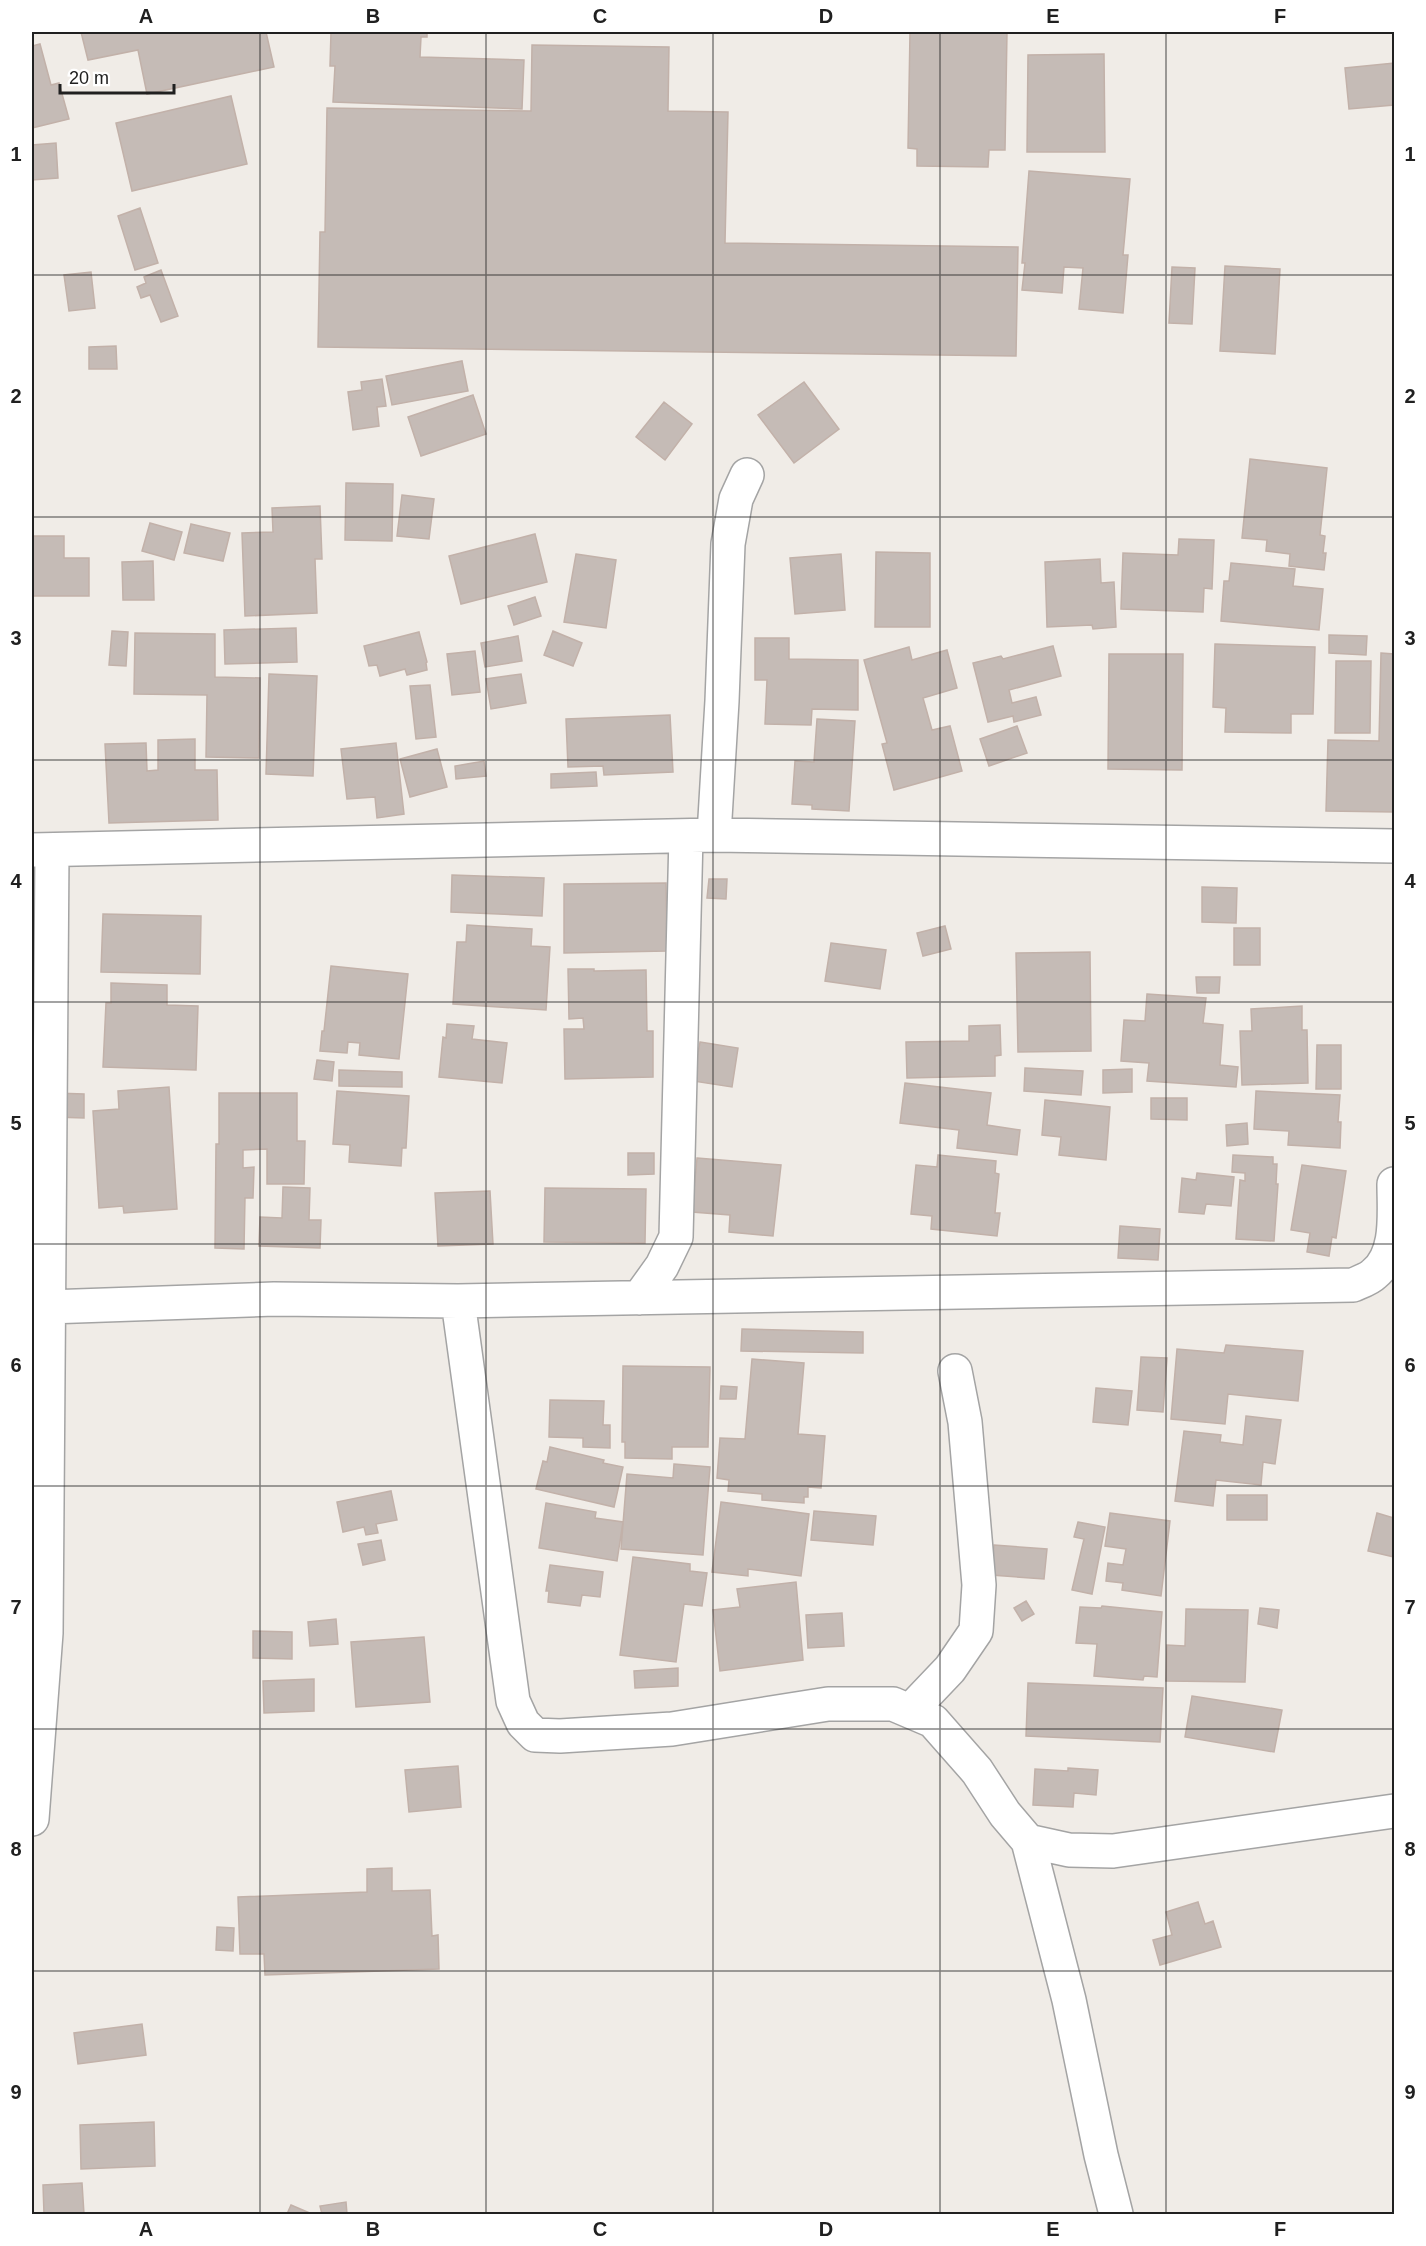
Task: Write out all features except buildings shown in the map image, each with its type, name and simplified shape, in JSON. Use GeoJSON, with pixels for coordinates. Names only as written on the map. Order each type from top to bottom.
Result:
{"type":"FeatureCollection","features":[{"type":"Feature","properties":{"kind":"street"},"geometry":{"type":"LineString","coordinates":[[639,1298],[662,1266],[676,1237],[700,835],[728,544],[736,499],[747,475]]}},
{"type":"Feature","properties":{"kind":"street"},"geometry":{"type":"LineString","coordinates":[[32,1819],[46,1633],[48,1307],[42,850],[700,835],[1395,846]]}},
{"type":"Feature","properties":{"kind":"street"},"geometry":{"type":"LineString","coordinates":[[48,1307],[274,1299],[458,1301],[1353,1285],[1374,1275],[1388,1257],[1393,1229],[1395,1184]]}},
{"type":"Feature","properties":{"kind":"street"},"geometry":{"type":"LineString","coordinates":[[458,1301],[513,1701],[523,1724],[535,1735],[560,1736],[672,1729],[828,1704],[893,1704],[933,1721],[977,1771],[1005,1814],[1028,1841],[1069,2000],[1101,2155],[1116,2214]]}},
{"type":"Feature","properties":{"kind":"street"},"geometry":{"type":"LineString","coordinates":[[910,1711],[951,1669],[976,1631],[979,1585],[964,1422],[955,1371]]}},
{"type":"Feature","properties":{"kind":"street"},"geometry":{"type":"LineString","coordinates":[[1028,1841],[1069,1850],[1113,1851],[1395,1811]]}}]}
